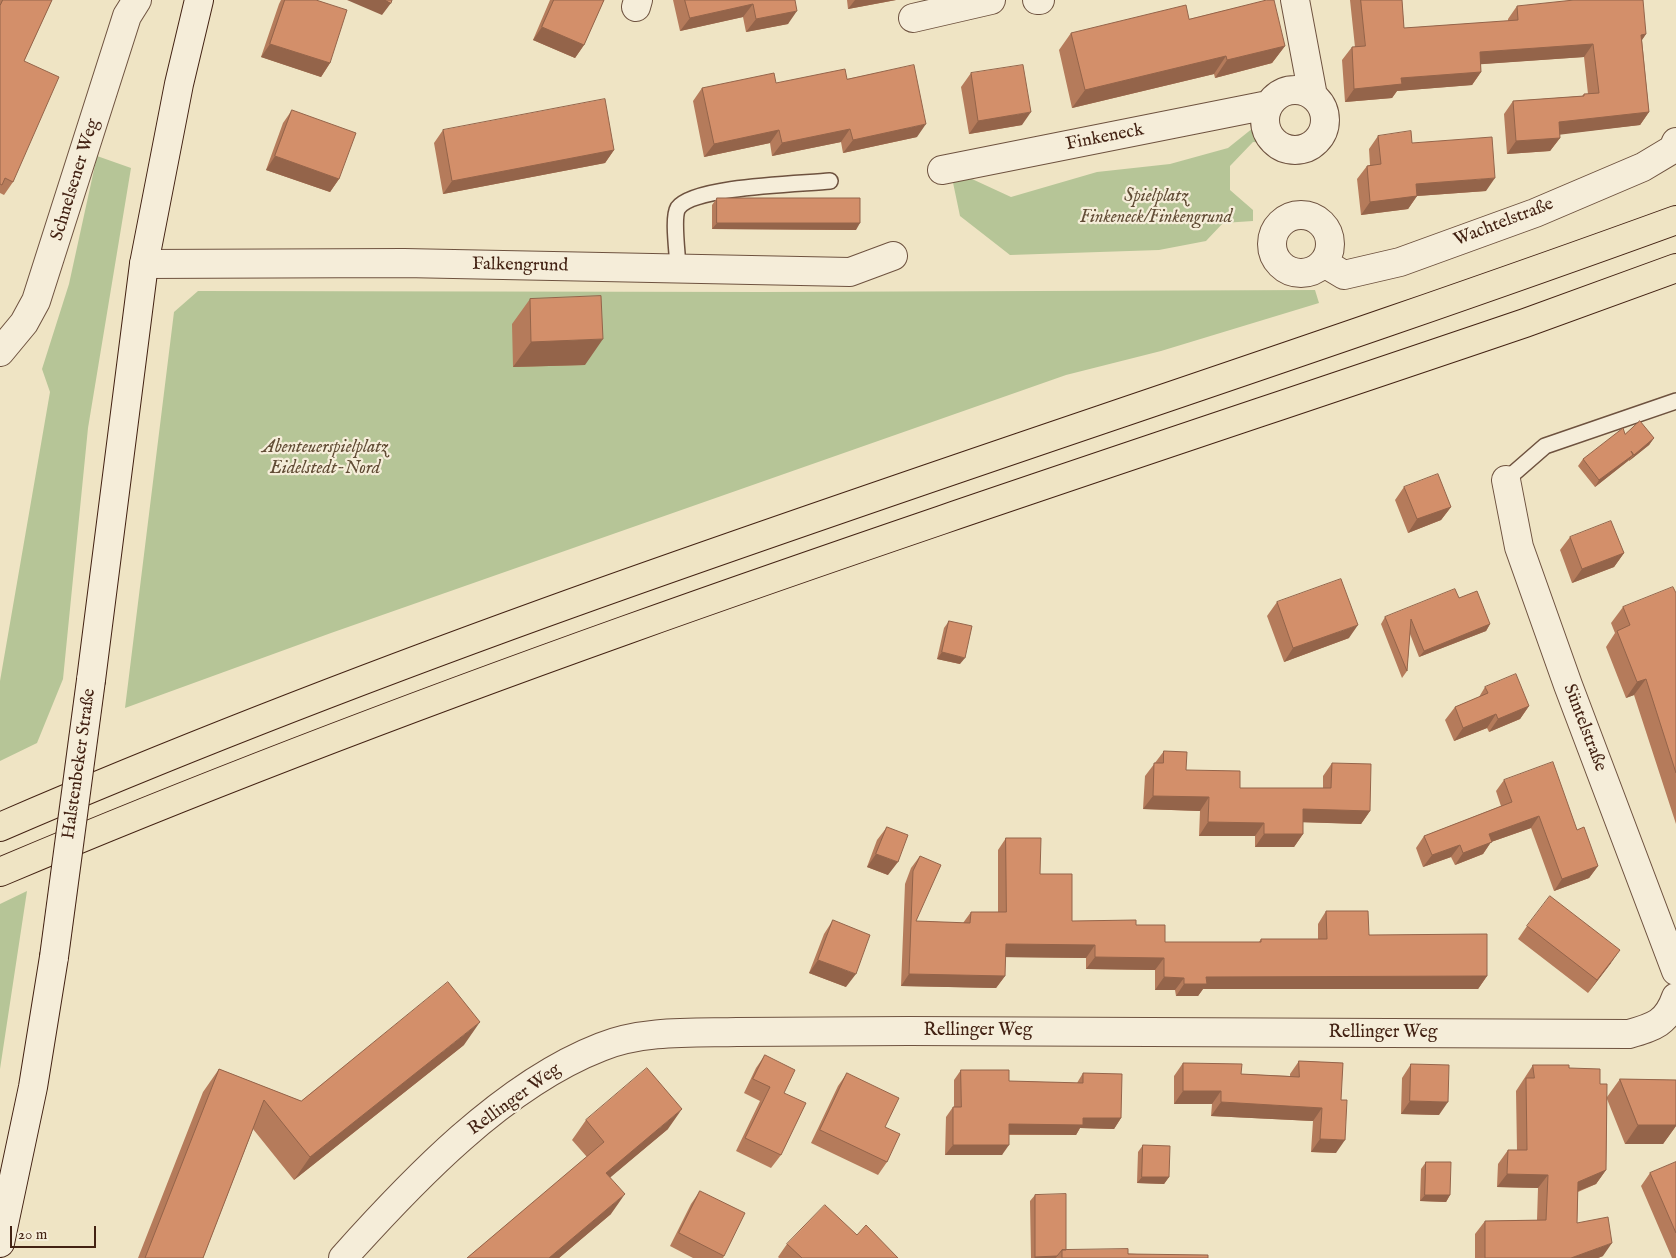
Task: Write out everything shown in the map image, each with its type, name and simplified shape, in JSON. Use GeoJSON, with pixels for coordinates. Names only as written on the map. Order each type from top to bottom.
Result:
{"type":"FeatureCollection","features":[{"type":"Feature","properties":{"kind":"highway"},"geometry":{"type":"LineString","coordinates":[[0,827],[156,760],[342,687],[539,614],[1511,280],[1676,220]]}},
{"type":"Feature","properties":{"kind":"highway"},"geometry":{"type":"LineString","coordinates":[[0,872],[158,806],[356,728],[563,651],[1516,326],[1676,268]]}},
{"type":"Feature","properties":{"kind":"street","name":"Schnelsener Weg"},"geometry":{"type":"LineString","coordinates":[[0,352],[24,324],[36,301],[127,16],[137,0]]}},
{"type":"Feature","properties":{"kind":"street"},"geometry":{"type":"LineString","coordinates":[[143,273],[179,84],[199,0]]}},
{"type":"Feature","properties":{"kind":"street"},"geometry":{"type":"LineString","coordinates":[[913,18],[991,0]]}},
{"type":"Feature","properties":{"kind":"street"},"geometry":{"type":"LineString","coordinates":[[1268,105],[1264,122],[1271,139],[1286,149],[1304,149],[1312,145],[1323,130],[1324,111],[1313,96],[1295,0]]}},
{"type":"Feature","properties":{"kind":"street","name":"Finkeneck"},"geometry":{"type":"LineString","coordinates":[[942,170],[1268,105],[1275,97],[1284,92],[1304,91],[1313,96]]}},
{"type":"Feature","properties":{"kind":"street","name":"Wachtelstraße"},"geometry":{"type":"LineString","coordinates":[[1324,263],[1344,275],[1400,262],[1536,213],[1643,167],[1673,149],[1676,142]]}},
{"type":"Feature","properties":{"kind":"street","name":"Falkengrund"},"geometry":{"type":"LineString","coordinates":[[143,273],[404,263],[850,272],[893,256]]}},
{"type":"Feature","properties":{"kind":"street","name":"Halstenbeker Straße"},"geometry":{"type":"LineString","coordinates":[[0,1243],[33,1087],[54,956],[143,273]]}},
{"type":"Feature","properties":{"kind":"street","name":"Süntelstraße"},"geometry":{"type":"LineString","coordinates":[[1506,480],[1519,547],[1568,685],[1676,971]]}},
{"type":"Feature","properties":{"kind":"street","name":"Rellinger Weg"},"geometry":{"type":"LineString","coordinates":[[343,1258],[381,1215],[446,1150],[519,1093],[568,1062],[604,1046],[635,1038],[688,1033],[841,1031],[1630,1034],[1655,1027],[1673,1008],[1676,998]]}},
{"type":"Feature","properties":{"kind":"lane"},"geometry":{"type":"LineString","coordinates":[[678,269],[677,209],[686,201],[702,194],[728,190],[830,181]]}},
{"type":"Feature","properties":{"kind":"lane"},"geometry":{"type":"LineString","coordinates":[[1506,480],[1545,446],[1676,401]]}},
{"type":"Feature","properties":{"kind":"green space","name":"Spielplatz Finkeneck/Finkengrund"},"geometry":{"type":"Polygon","coordinates":[[[1258,124],[1265,143],[1253,142],[1230,166],[1230,190],[1253,210],[1253,221],[1223,223],[1206,241],[1159,250],[1010,255],[960,216],[951,173],[972,179],[1011,197],[1097,172],[1170,164],[1228,148],[1258,124]]]}},
{"type":"Feature","properties":{"kind":"green space"},"geometry":{"type":"Polygon","coordinates":[[[97,156],[131,168],[88,428],[63,679],[37,743],[0,761],[0,681],[50,392],[42,369],[69,284],[97,156]]]}},
{"type":"Feature","properties":{"kind":"green space","name":"Abenteuerspielplatz Eidelstedt-Nord"},"geometry":{"type":"Polygon","coordinates":[[[1315,290],[1319,303],[1161,351],[1066,375],[331,633],[125,708],[174,312],[198,291],[764,292],[1315,290]]]}},
{"type":"Feature","properties":{"kind":"green space"},"geometry":{"type":"Polygon","coordinates":[[[27,891],[0,1069],[0,904],[27,891]]]}},
{"type":"Feature","properties":{"kind":"building"},"geometry":{"type":"Polygon","coordinates":[[[3,0],[52,0],[24,61],[59,77],[13,182],[5,178],[2,185],[0,184],[0,6],[3,0]]]}},
{"type":"Feature","properties":{"kind":"building"},"geometry":{"type":"Polygon","coordinates":[[[285,0],[316,0],[347,10],[330,63],[270,44],[285,0]]]}},
{"type":"Feature","properties":{"kind":"building"},"geometry":{"type":"Polygon","coordinates":[[[554,0],[604,0],[584,45],[542,27],[554,0]]]}},
{"type":"Feature","properties":{"kind":"building"},"geometry":{"type":"Polygon","coordinates":[[[685,0],[795,0],[797,11],[756,19],[753,4],[690,18],[685,0]]]}},
{"type":"Feature","properties":{"kind":"building"},"geometry":{"type":"Polygon","coordinates":[[[1267,0],[1274,0],[1285,46],[1227,60],[1226,56],[1085,90],[1071,33],[1186,5],[1189,19],[1267,0]]]}},
{"type":"Feature","properties":{"kind":"building"},"geometry":{"type":"Polygon","coordinates":[[[1361,0],[1402,0],[1404,28],[1518,20],[1517,6],[1574,0],[1643,0],[1646,34],[1641,35],[1649,112],[1559,122],[1560,138],[1516,141],[1513,101],[1584,96],[1584,94],[1599,93],[1593,44],[1480,52],[1481,72],[1401,78],[1402,84],[1354,89],[1352,47],[1365,46],[1361,0]]]}},
{"type":"Feature","properties":{"kind":"building"},"geometry":{"type":"Polygon","coordinates":[[[914,65],[926,124],[853,140],[850,129],[782,143],[779,130],[714,144],[702,88],[774,73],[776,83],[845,69],[847,79],[914,65]]]}},
{"type":"Feature","properties":{"kind":"building"},"geometry":{"type":"Polygon","coordinates":[[[1023,65],[1031,112],[978,121],[971,73],[1023,65]]]}},
{"type":"Feature","properties":{"kind":"building"},"geometry":{"type":"Polygon","coordinates":[[[605,99],[614,150],[452,181],[443,130],[605,99]]]}},
{"type":"Feature","properties":{"kind":"building"},"geometry":{"type":"Polygon","coordinates":[[[292,110],[356,133],[339,179],[275,156],[292,110]]]}},
{"type":"Feature","properties":{"kind":"building"},"geometry":{"type":"Polygon","coordinates":[[[1411,131],[1412,143],[1492,137],[1495,178],[1416,184],[1417,196],[1370,202],[1367,166],[1381,164],[1378,136],[1411,131]]]}},
{"type":"Feature","properties":{"kind":"building"},"geometry":{"type":"Polygon","coordinates":[[[717,198],[860,198],[860,223],[717,223],[717,198]]]}},
{"type":"Feature","properties":{"kind":"building"},"geometry":{"type":"Polygon","coordinates":[[[601,296],[603,339],[531,342],[530,299],[601,296]]]}},
{"type":"Feature","properties":{"kind":"building"},"geometry":{"type":"Polygon","coordinates":[[[1640,421],[1654,438],[1634,455],[1631,451],[1633,455],[1599,480],[1583,459],[1623,428],[1625,434],[1640,421]]]}},
{"type":"Feature","properties":{"kind":"building"},"geometry":{"type":"Polygon","coordinates":[[[1438,474],[1451,507],[1417,519],[1404,487],[1438,474]]]}},
{"type":"Feature","properties":{"kind":"building"},"geometry":{"type":"Polygon","coordinates":[[[1611,521],[1624,553],[1582,569],[1570,537],[1611,521]]]}},
{"type":"Feature","properties":{"kind":"building"},"geometry":{"type":"Polygon","coordinates":[[[1341,579],[1358,625],[1293,648],[1277,602],[1341,579]]]}},
{"type":"Feature","properties":{"kind":"building"},"geometry":{"type":"Polygon","coordinates":[[[1673,587],[1676,593],[1676,773],[1646,679],[1637,682],[1617,631],[1630,625],[1623,607],[1673,587]]]}},
{"type":"Feature","properties":{"kind":"building"},"geometry":{"type":"Polygon","coordinates":[[[1455,589],[1459,598],[1477,591],[1490,624],[1424,651],[1411,619],[1407,671],[1385,617],[1455,589]]]}},
{"type":"Feature","properties":{"kind":"building"},"geometry":{"type":"Polygon","coordinates":[[[949,621],[972,626],[965,658],[942,652],[949,621]]]}},
{"type":"Feature","properties":{"kind":"building"},"geometry":{"type":"Polygon","coordinates":[[[1516,674],[1529,706],[1498,719],[1496,714],[1463,728],[1455,707],[1488,693],[1485,687],[1516,674]]]}},
{"type":"Feature","properties":{"kind":"building"},"geometry":{"type":"Polygon","coordinates":[[[1164,751],[1187,752],[1186,770],[1240,771],[1240,788],[1331,788],[1332,763],[1371,764],[1370,811],[1303,809],[1303,834],[1264,834],[1264,823],[1208,822],[1209,797],[1153,796],[1154,763],[1163,763],[1164,751]]]}},
{"type":"Feature","properties":{"kind":"building"},"geometry":{"type":"Polygon","coordinates":[[[1553,762],[1577,830],[1584,827],[1598,866],[1562,879],[1539,816],[1489,834],[1492,842],[1463,853],[1460,845],[1432,855],[1424,836],[1512,802],[1504,780],[1553,762]]]}},
{"type":"Feature","properties":{"kind":"building"},"geometry":{"type":"Polygon","coordinates":[[[887,827],[908,835],[898,862],[876,854],[887,827]]]}},
{"type":"Feature","properties":{"kind":"building"},"geometry":{"type":"Polygon","coordinates":[[[1006,838],[1041,838],[1040,874],[1072,874],[1072,921],[1136,920],[1136,925],[1165,925],[1165,942],[1261,942],[1261,939],[1327,939],[1326,911],[1368,911],[1369,935],[1487,934],[1487,976],[1206,977],[1207,984],[1184,984],[1184,978],[1164,977],[1164,958],[1095,957],[1095,945],[1006,944],[1005,976],[909,974],[913,871],[920,856],[941,865],[916,921],[970,923],[971,912],[1006,912],[1006,838]]]}},
{"type":"Feature","properties":{"kind":"building"},"geometry":{"type":"Polygon","coordinates":[[[1550,896],[1620,950],[1597,980],[1527,926],[1550,896]]]}},
{"type":"Feature","properties":{"kind":"building"},"geometry":{"type":"Polygon","coordinates":[[[833,920],[870,935],[856,974],[818,960],[833,920]]]}},
{"type":"Feature","properties":{"kind":"building"},"geometry":{"type":"Polygon","coordinates":[[[448,982],[480,1022],[310,1157],[264,1100],[203,1258],[145,1258],[219,1069],[301,1101],[448,982]]]}},
{"type":"Feature","properties":{"kind":"building"},"geometry":{"type":"Polygon","coordinates":[[[765,1055],[795,1070],[784,1093],[806,1103],[781,1155],[745,1138],[770,1087],[753,1079],[765,1055]]]}},
{"type":"Feature","properties":{"kind":"building"},"geometry":{"type":"Polygon","coordinates":[[[1299,1061],[1343,1063],[1341,1100],[1347,1100],[1345,1140],[1320,1139],[1322,1108],[1221,1102],[1221,1091],[1183,1091],[1183,1063],[1242,1064],[1241,1074],[1299,1077],[1299,1061]]]}},
{"type":"Feature","properties":{"kind":"building"},"geometry":{"type":"Polygon","coordinates":[[[1411,1064],[1449,1065],[1448,1102],[1410,1101],[1411,1064]]]}},
{"type":"Feature","properties":{"kind":"building"},"geometry":{"type":"Polygon","coordinates":[[[1533,1065],[1569,1065],[1569,1068],[1600,1069],[1600,1084],[1607,1084],[1606,1170],[1578,1182],[1577,1223],[1608,1217],[1612,1243],[1571,1258],[1485,1258],[1485,1221],[1546,1220],[1548,1175],[1507,1174],[1508,1150],[1527,1150],[1526,1078],[1534,1078],[1533,1065]]]}},
{"type":"Feature","properties":{"kind":"building"},"geometry":{"type":"Polygon","coordinates":[[[647,1068],[682,1109],[606,1173],[625,1194],[549,1258],[467,1258],[604,1142],[586,1120],[647,1068]]]}},
{"type":"Feature","properties":{"kind":"building"},"geometry":{"type":"Polygon","coordinates":[[[961,1070],[1009,1070],[1009,1081],[1083,1083],[1083,1073],[1122,1074],[1121,1118],[1083,1118],[1083,1125],[1009,1124],[1009,1145],[953,1145],[953,1107],[961,1107],[961,1070]]]}},
{"type":"Feature","properties":{"kind":"building"},"geometry":{"type":"Polygon","coordinates":[[[847,1073],[899,1098],[885,1127],[900,1134],[887,1162],[820,1130],[847,1073]]]}},
{"type":"Feature","properties":{"kind":"building"},"geometry":{"type":"Polygon","coordinates":[[[1620,1079],[1676,1080],[1676,1125],[1638,1125],[1620,1079]]]}},
{"type":"Feature","properties":{"kind":"building"},"geometry":{"type":"Polygon","coordinates":[[[1143,1145],[1170,1146],[1169,1177],[1142,1177],[1143,1145]]]}},
{"type":"Feature","properties":{"kind":"building"},"geometry":{"type":"Polygon","coordinates":[[[1426,1162],[1451,1162],[1450,1195],[1425,1195],[1426,1162]]]}},
{"type":"Feature","properties":{"kind":"building"},"geometry":{"type":"Polygon","coordinates":[[[1676,1162],[1676,1233],[1650,1173],[1676,1162]]]}},
{"type":"Feature","properties":{"kind":"building"},"geometry":{"type":"Polygon","coordinates":[[[700,1191],[745,1213],[724,1256],[679,1233],[700,1191]]]}},
{"type":"Feature","properties":{"kind":"building"},"geometry":{"type":"Polygon","coordinates":[[[1066,1194],[1066,1250],[1062,1250],[1057,1256],[1035,1257],[1035,1195],[1066,1194]]]}},
{"type":"Feature","properties":{"kind":"building"},"geometry":{"type":"Polygon","coordinates":[[[825,1205],[857,1235],[866,1225],[898,1258],[802,1258],[787,1244],[825,1205]]]}},
{"type":"Feature","properties":{"kind":"building"},"geometry":{"type":"Polygon","coordinates":[[[1128,1249],[1128,1254],[1208,1255],[1208,1258],[1062,1258],[1062,1250],[1128,1249]]]}}]}
